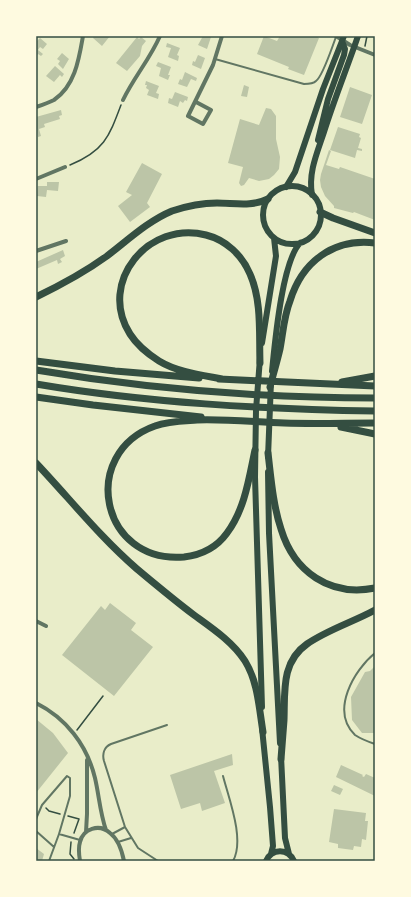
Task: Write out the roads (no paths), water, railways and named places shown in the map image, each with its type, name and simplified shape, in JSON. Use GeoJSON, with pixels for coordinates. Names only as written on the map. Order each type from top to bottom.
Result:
{"type":"FeatureCollection","features":[{"type":"Feature","properties":{"kind":"highway"},"geometry":{"type":"LineString","coordinates":[[36,297],[80,274],[154,221],[171,212],[197,204],[251,204],[260,203],[268,199]]}},
{"type":"Feature","properties":{"kind":"highway"},"geometry":{"type":"LineString","coordinates":[[320,212],[375,233]]}},
{"type":"Feature","properties":{"kind":"highway"},"geometry":{"type":"LineString","coordinates":[[222,379],[182,371],[160,361],[137,344],[125,325],[120,298],[125,275],[138,254],[150,244],[161,238],[178,233],[191,232],[202,234],[223,242],[240,257],[250,274],[257,299],[260,364]]}},
{"type":"Feature","properties":{"kind":"highway"},"geometry":{"type":"LineString","coordinates":[[270,388],[274,364],[290,300],[297,283],[306,270],[323,254],[338,246],[359,242],[375,243]]}},
{"type":"Feature","properties":{"kind":"highway"},"geometry":{"type":"LineString","coordinates":[[36,361],[155,375],[375,386]]}},
{"type":"Feature","properties":{"kind":"highway"},"geometry":{"type":"LineString","coordinates":[[36,370],[123,382],[208,391],[308,397],[375,398]]}},
{"type":"Feature","properties":{"kind":"highway"},"geometry":{"type":"LineString","coordinates":[[318,384],[375,376]]}},
{"type":"Feature","properties":{"kind":"highway"},"geometry":{"type":"LineString","coordinates":[[36,384],[126,396],[225,406],[299,410],[375,411]]}},
{"type":"Feature","properties":{"kind":"highway"},"geometry":{"type":"LineString","coordinates":[[36,397],[222,420]]}},
{"type":"Feature","properties":{"kind":"highway"},"geometry":{"type":"LineString","coordinates":[[255,450],[246,490],[237,515],[227,533],[213,547],[193,555],[166,557],[138,547],[128,539],[114,518],[108,494],[110,472],[115,461],[121,450],[128,442],[138,434],[159,424],[182,421],[222,420],[321,424],[375,423]]}},
{"type":"Feature","properties":{"kind":"highway"},"geometry":{"type":"LineString","coordinates":[[321,424],[375,434]]}},
{"type":"Feature","properties":{"kind":"highway"},"geometry":{"type":"LineString","coordinates":[[268,453],[276,510],[281,530],[288,548],[299,563],[317,579],[332,586],[352,590],[375,588]]}},
{"type":"Feature","properties":{"kind":"highway"},"geometry":{"type":"LineString","coordinates":[[36,463],[96,530],[119,553],[167,594],[226,640],[238,652],[248,666],[253,677],[263,732]]}},
{"type":"Feature","properties":{"kind":"highway"},"geometry":{"type":"LineString","coordinates":[[281,759],[285,684],[293,658],[303,647],[317,638],[375,610]]}},
{"type":"Feature","properties":{"kind":"main road"},"geometry":{"type":"LineString","coordinates":[[352,36],[354,47]]}},
{"type":"Feature","properties":{"kind":"main road"},"geometry":{"type":"LineString","coordinates":[[312,168],[358,36]]}},
{"type":"Feature","properties":{"kind":"main road"},"geometry":{"type":"LineString","coordinates":[[312,195],[310,183],[312,168],[326,104],[344,55],[345,49],[343,38]]}},
{"type":"Feature","properties":{"kind":"main road"},"geometry":{"type":"LineString","coordinates":[[286,188],[295,172],[323,89],[343,38]]}},
{"type":"Feature","properties":{"kind":"main road"},"geometry":{"type":"LineString","coordinates":[[293,187],[301,188],[312,195],[318,203],[320,220],[317,230],[310,238],[300,242],[287,243],[274,238],[267,230],[264,220],[264,209],[268,199],[276,192],[293,187]]}},
{"type":"Feature","properties":{"kind":"main road"},"geometry":{"type":"LineString","coordinates":[[266,861],[271,854],[273,846],[263,732],[255,505],[255,439],[260,364],[269,296],[276,260],[274,238]]}},
{"type":"Feature","properties":{"kind":"main road"},"geometry":{"type":"LineString","coordinates":[[274,364],[277,328],[286,275],[293,254],[300,242]]}},
{"type":"Feature","properties":{"kind":"main road"},"geometry":{"type":"LineString","coordinates":[[270,388],[268,442],[269,533],[285,838],[292,857]]}},
{"type":"Feature","properties":{"kind":"main road"},"geometry":{"type":"LineString","coordinates":[[271,854],[279,851],[292,857]]}},
{"type":"Feature","properties":{"kind":"street"},"geometry":{"type":"LineString","coordinates":[[36,107],[54,100],[71,82],[77,67],[83,36]]}},
{"type":"Feature","properties":{"kind":"street"},"geometry":{"type":"LineString","coordinates":[[123,100],[160,36]]}},
{"type":"Feature","properties":{"kind":"street"},"geometry":{"type":"LineString","coordinates":[[196,102],[210,110],[203,124],[188,116],[196,102],[215,59],[222,36]]}},
{"type":"Feature","properties":{"kind":"street"},"geometry":{"type":"LineString","coordinates":[[336,36],[343,38],[354,47],[375,55]]}},
{"type":"Feature","properties":{"kind":"street"},"geometry":{"type":"LineString","coordinates":[[36,179],[66,167]]}},
{"type":"Feature","properties":{"kind":"street"},"geometry":{"type":"LineString","coordinates":[[36,251],[66,241]]}},
{"type":"Feature","properties":{"kind":"street"},"geometry":{"type":"LineString","coordinates":[[36,621],[46,626]]}},
{"type":"Feature","properties":{"kind":"street"},"geometry":{"type":"LineString","coordinates":[[36,702],[56,715],[74,733],[81,743],[95,777],[102,817],[106,830]]}},
{"type":"Feature","properties":{"kind":"street"},"geometry":{"type":"LineString","coordinates":[[86,832],[88,801],[87,757]]}},
{"type":"Feature","properties":{"kind":"street"},"geometry":{"type":"LineString","coordinates":[[80,861],[80,840],[86,832],[91,829],[98,828],[106,830],[111,834],[117,842],[123,859],[128,861]]}},
{"type":"Feature","properties":{"kind":"street"},"geometry":{"type":"LineString","coordinates":[[292,857],[299,861]]}},
{"type":"Feature","properties":{"kind":"lane"},"geometry":{"type":"LineString","coordinates":[[215,59],[304,84],[310,84],[316,82],[321,75],[336,36]]}},
{"type":"Feature","properties":{"kind":"lane"},"geometry":{"type":"LineString","coordinates":[[375,653],[360,667],[347,690],[344,705],[347,722],[352,731],[359,737],[375,744]]}},
{"type":"Feature","properties":{"kind":"lane"},"geometry":{"type":"LineString","coordinates":[[158,861],[140,851],[125,827],[103,755],[105,749],[111,744],[167,725]]}},
{"type":"Feature","properties":{"kind":"lane"},"geometry":{"type":"LineString","coordinates":[[36,819],[42,805],[67,776],[70,778],[70,796],[59,834],[49,861]]}},
{"type":"Feature","properties":{"kind":"lane"},"geometry":{"type":"LineString","coordinates":[[223,776],[237,835],[237,852],[233,861]]}},
{"type":"Feature","properties":{"kind":"lane"},"geometry":{"type":"LineString","coordinates":[[111,834],[125,827]]}},
{"type":"Feature","properties":{"kind":"lane"},"geometry":{"type":"LineString","coordinates":[[36,831],[54,847]]}},
{"type":"Feature","properties":{"kind":"lane"},"geometry":{"type":"LineString","coordinates":[[59,834],[80,840]]}},
{"type":"Feature","properties":{"kind":"lane"},"geometry":{"type":"LineString","coordinates":[[117,842],[131,838]]}}]}
